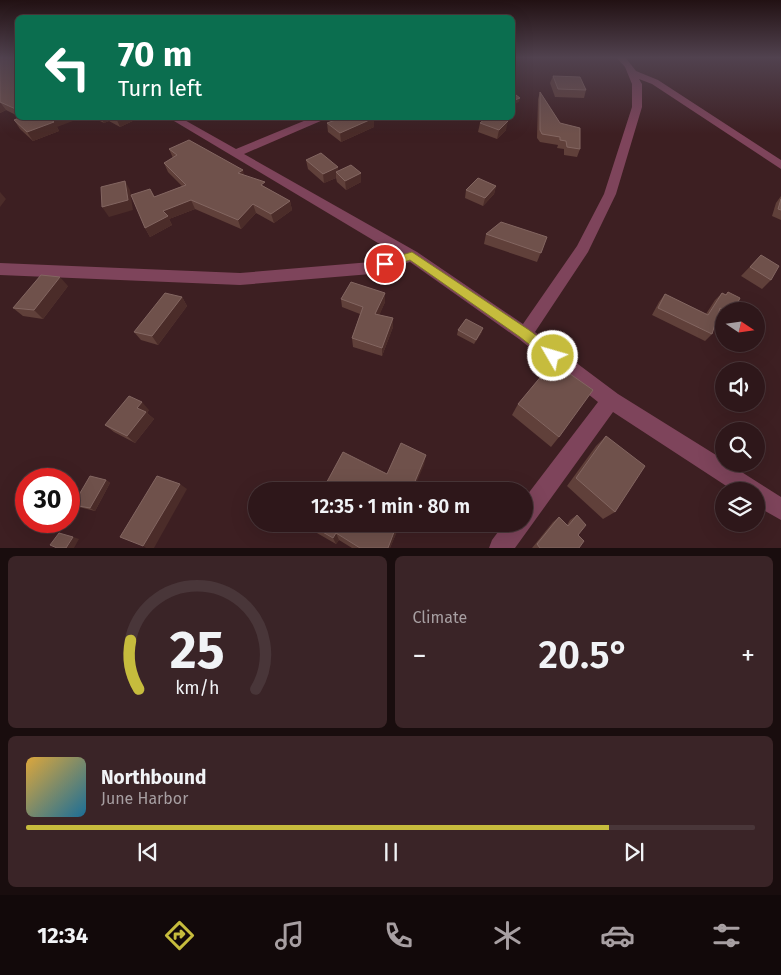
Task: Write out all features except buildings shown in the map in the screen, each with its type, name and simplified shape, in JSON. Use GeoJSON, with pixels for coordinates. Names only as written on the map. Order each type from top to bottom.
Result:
{"type":"FeatureCollection","features":[{"type":"Feature","properties":{"kind":"street"},"geometry":{"type":"LineString","coordinates":[[525,334],[583,248],[610,194],[637,108],[636,83]]}},
{"type":"Feature","properties":{"kind":"street"},"geometry":{"type":"LineString","coordinates":[[656,83],[781,165]]}},
{"type":"Feature","properties":{"kind":"street"},"geometry":{"type":"LineString","coordinates":[[178,120],[412,256],[525,334],[611,400],[739,482]]}},
{"type":"Feature","properties":{"kind":"street"},"geometry":{"type":"LineString","coordinates":[[236,153],[314,120]]}},
{"type":"Feature","properties":{"kind":"street"},"geometry":{"type":"LineString","coordinates":[[0,270],[240,279],[371,268],[412,256]]}},
{"type":"Feature","properties":{"kind":"street"},"geometry":{"type":"LineString","coordinates":[[533,505],[611,400]]}},
{"type":"Feature","properties":{"kind":"street"},"geometry":{"type":"LineString","coordinates":[[765,499],[781,509]]}},
{"type":"Feature","properties":{"kind":"street"},"geometry":{"type":"LineString","coordinates":[[500,548],[512,532]]}},
{"type":"Feature","properties":{"kind":"route"},"geometry":{"type":"LineString","coordinates":[[385,264],[412,256],[525,334],[553,356]]}}]}
